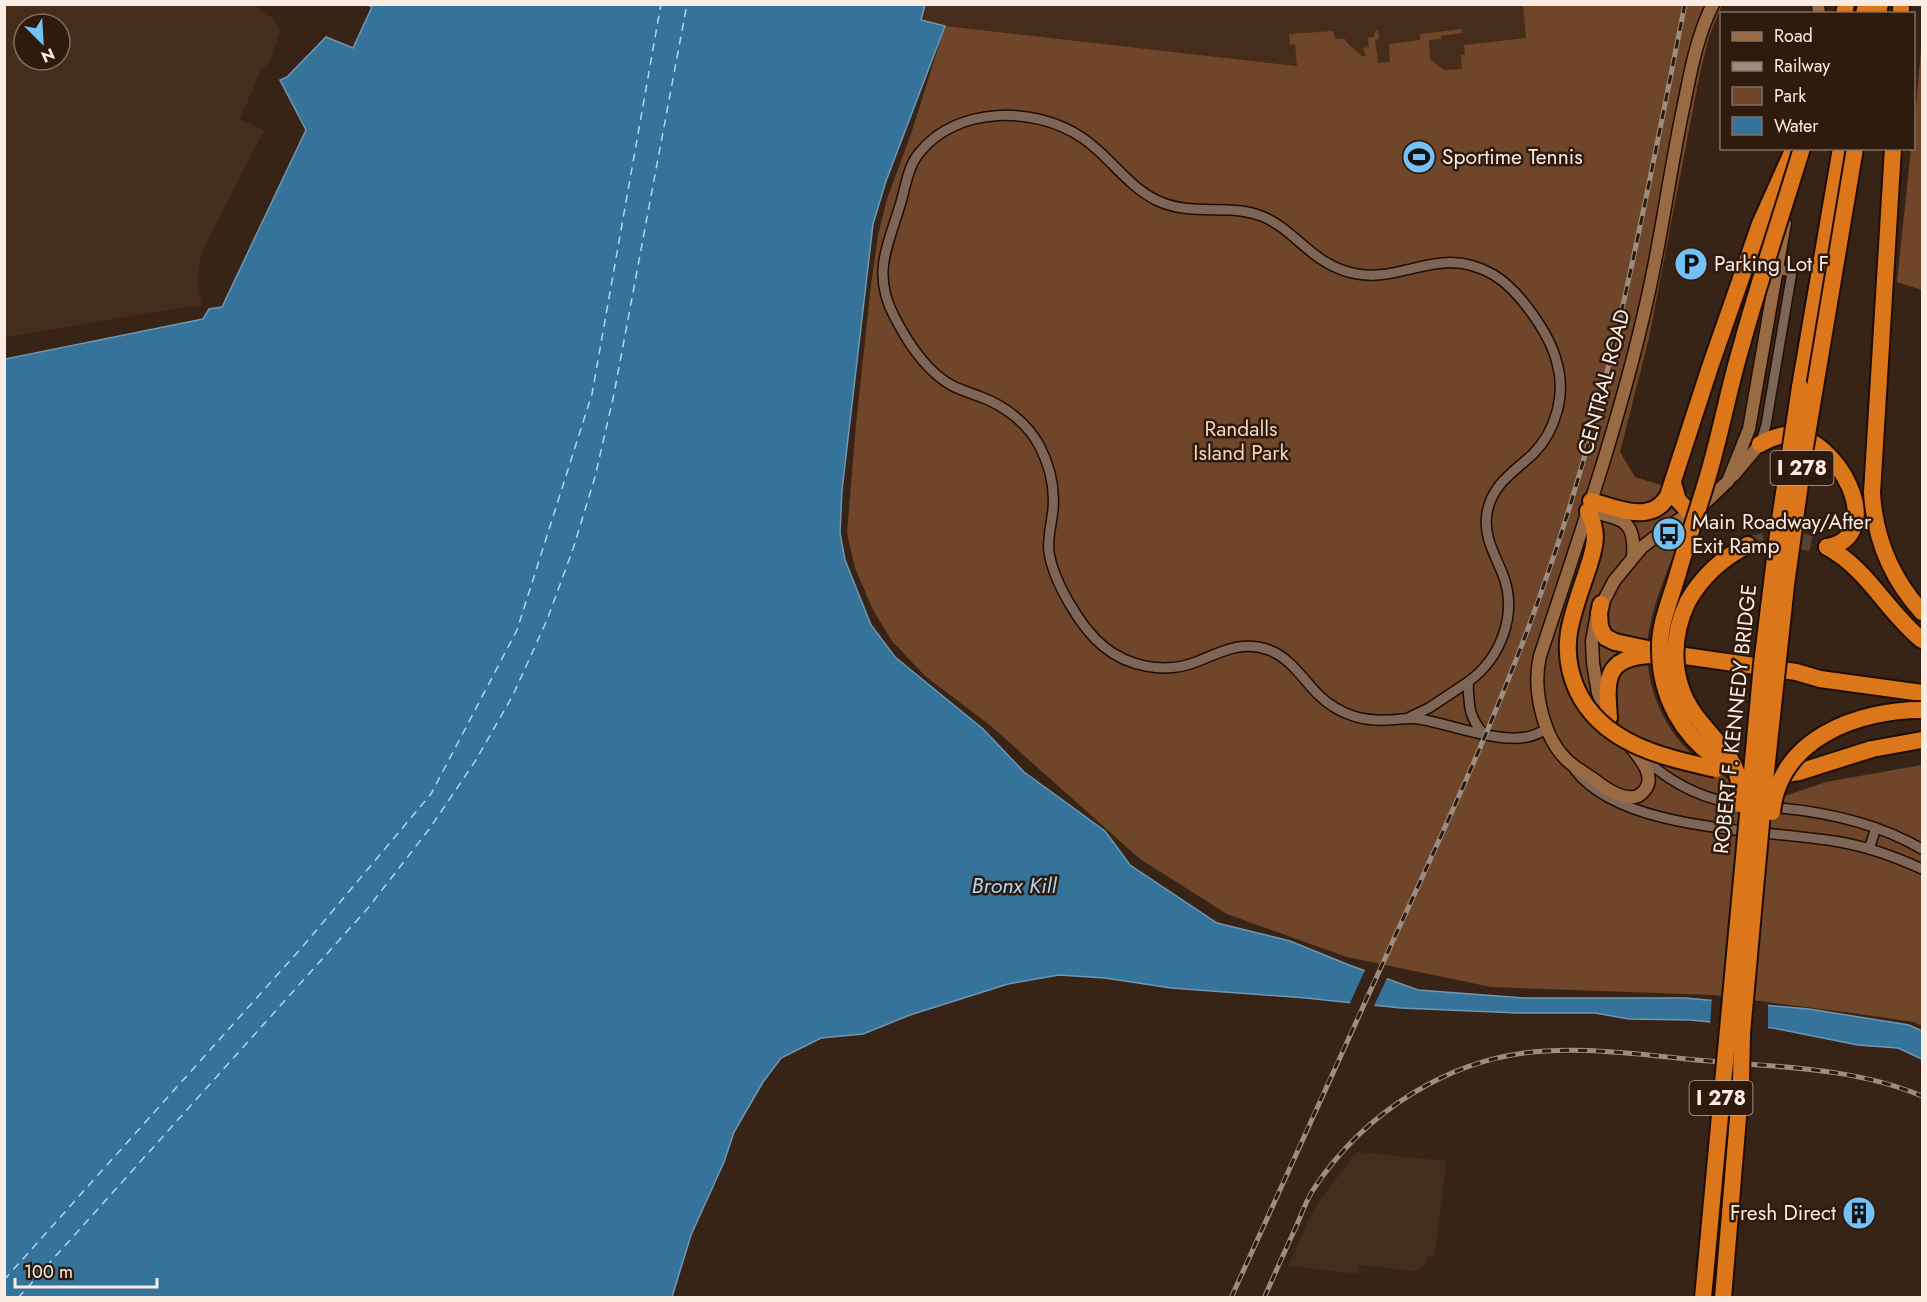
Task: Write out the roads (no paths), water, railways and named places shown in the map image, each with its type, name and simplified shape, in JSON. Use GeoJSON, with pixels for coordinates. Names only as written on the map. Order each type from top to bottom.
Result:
{"type":"FeatureCollection","features":[{"type":"Feature","properties":{"kind":"highway"},"geometry":{"type":"LineString","coordinates":[[1793,150],[1760,224],[1673,483],[1662,504],[1646,512],[1629,512],[1590,506],[1595,536],[1594,548],[1571,625],[1568,649],[1572,677],[1586,706],[1602,725],[1628,742],[1673,758],[1718,765],[1759,776],[1779,776],[1799,772],[1854,753],[1923,740]]}},
{"type":"Feature","properties":{"kind":"highway"},"geometry":{"type":"LineString","coordinates":[[1718,765],[1684,727],[1672,708],[1662,675],[1660,637],[1708,475],[1742,342],[1800,150]]}},
{"type":"Feature","properties":{"kind":"highway","name":"ROBERT F. KENNEDY BRIDGE"},"geometry":{"type":"LineString","coordinates":[[1703,1298],[1762,664],[1779,526],[1800,387],[1841,150]]}},
{"type":"Feature","properties":{"kind":"highway","name":"ROBERT F. KENNEDY BRIDGE"},"geometry":{"type":"LineString","coordinates":[[1723,1298],[1741,1081],[1742,1033],[1766,767],[1786,585],[1807,436],[1855,150]]}},
{"type":"Feature","properties":{"kind":"highway"},"geometry":{"type":"LineString","coordinates":[[1893,150],[1872,493],[1877,532],[1888,563],[1907,595],[1923,612]]}},
{"type":"Feature","properties":{"kind":"highway"},"geometry":{"type":"LineString","coordinates":[[1760,444],[1781,436],[1794,435],[1813,442],[1827,453],[1844,475],[1851,489],[1855,516],[1852,532],[1842,542],[1827,547],[1844,557],[1859,570],[1908,628],[1923,640]]}},
{"type":"Feature","properties":{"kind":"highway"},"geometry":{"type":"LineString","coordinates":[[1673,483],[1678,500],[1690,513]]}},
{"type":"Feature","properties":{"kind":"highway"},"geometry":{"type":"LineString","coordinates":[[1739,898],[1738,825],[1741,794],[1739,781],[1726,751],[1694,713],[1685,698],[1677,673],[1676,645],[1678,627],[1684,609],[1698,584],[1718,563],[1748,545]]}},
{"type":"Feature","properties":{"kind":"highway"},"geometry":{"type":"LineString","coordinates":[[1601,604],[1600,627],[1603,634],[1610,640],[1671,654],[1796,672],[1820,672],[1917,689]]}},
{"type":"Feature","properties":{"kind":"highway"},"geometry":{"type":"LineString","coordinates":[[1609,718],[1607,685],[1609,676],[1618,664],[1635,656],[1671,654]]}},
{"type":"Feature","properties":{"kind":"highway"},"geometry":{"type":"LineString","coordinates":[[1741,1081],[1751,1033],[1772,805],[1780,780],[1800,752],[1829,731],[1870,716],[1897,711],[1923,710]]}},
{"type":"Feature","properties":{"kind":"street","name":"CENTRAL ROAD"},"geometry":{"type":"LineString","coordinates":[[1568,761],[1547,729],[1539,700],[1538,664],[1590,506],[1633,359],[1652,275],[1673,155],[1694,55],[1713,4]]}},
{"type":"Feature","properties":{"kind":"street"},"geometry":{"type":"LineString","coordinates":[[1408,718],[1429,708],[1485,668],[1496,652],[1504,633],[1508,608],[1506,584],[1490,546],[1487,532],[1486,522],[1490,502],[1504,478],[1533,454],[1549,434],[1560,395],[1559,367],[1552,349],[1515,291],[1490,273],[1457,262],[1436,262],[1386,275],[1342,270],[1321,260],[1284,229],[1264,217],[1233,210],[1184,209],[1162,203],[1140,190],[1084,138],[1043,121],[1006,115],[979,118],[951,128],[933,138],[915,159],[886,246],[883,279],[888,303],[903,332],[931,370],[956,388],[985,398],[1004,409],[1027,429],[1039,445],[1051,476],[1054,498],[1049,544],[1052,564],[1064,594],[1093,636],[1108,650],[1127,661],[1157,668],[1189,665],[1231,648],[1248,646],[1270,650],[1298,670],[1319,697],[1337,709],[1366,719],[1408,718],[1484,734],[1520,738],[1547,729]]}},
{"type":"Feature","properties":{"kind":"street"},"geometry":{"type":"LineString","coordinates":[[1728,481],[1749,429],[1776,269],[1801,150]]}},
{"type":"Feature","properties":{"kind":"street"},"geometry":{"type":"LineString","coordinates":[[1568,761],[1612,792],[1624,797],[1635,797],[1647,788],[1648,778],[1645,767],[1609,718],[1598,693],[1593,663],[1593,631],[1601,604],[1614,581],[1633,557],[1652,539],[1706,502],[1760,444],[1766,425],[1792,272],[1776,269]]}},
{"type":"Feature","properties":{"kind":"street"},"geometry":{"type":"LineString","coordinates":[[1590,506],[1628,525],[1633,536],[1633,557]]}},
{"type":"Feature","properties":{"kind":"street"},"geometry":{"type":"LineString","coordinates":[[1468,682],[1470,712],[1474,722],[1484,734]]}},
{"type":"Feature","properties":{"kind":"street"},"geometry":{"type":"LineString","coordinates":[[1632,748],[1674,782],[1712,800],[1731,804],[1806,810],[1849,818],[1923,849]]}},
{"type":"Feature","properties":{"kind":"street"},"geometry":{"type":"LineString","coordinates":[[1568,761],[1583,781],[1599,793],[1638,810],[1711,827],[1839,842],[1869,849],[1923,869]]}},
{"type":"Feature","properties":{"kind":"street"},"geometry":{"type":"LineString","coordinates":[[1869,849],[1876,828]]}},
{"type":"Feature","properties":{"kind":"water","name":"Bronx Kill"},"geometry":{"type":"Polygon","coordinates":[[[368,5],[925,5],[921,20],[945,26],[886,181],[873,224],[842,490],[840,533],[845,560],[871,625],[895,657],[983,729],[1024,772],[1105,831],[1130,865],[1217,923],[1290,941],[1418,990],[1524,998],[1685,998],[1809,1009],[1909,1025],[1922,1031],[1922,1059],[1898,1048],[1858,1045],[1773,1028],[1690,1020],[1629,1019],[1595,1013],[1518,1013],[1401,1008],[1171,988],[1105,978],[1059,975],[1008,984],[910,1015],[863,1034],[821,1038],[781,1058],[763,1082],[734,1132],[724,1162],[691,1235],[672,1297],[5,1298],[5,359],[203,319],[209,309],[222,307],[306,130],[280,80],[287,77],[326,37],[353,48],[372,7],[368,5]]]}},
{"type":"Feature","properties":{"kind":"tunnel"},"geometry":{"type":"LineString","coordinates":[[1748,545],[1788,540],[1827,547]]}},
{"type":"Feature","properties":{"kind":"railway"},"geometry":{"type":"LineString","coordinates":[[1231,1298],[1437,844],[1531,622],[1570,506],[1609,364],[1626,293],[1685,4]]}},
{"type":"Feature","properties":{"kind":"railway"},"geometry":{"type":"LineString","coordinates":[[1264,1298],[1308,1199],[1334,1162],[1384,1113],[1413,1093],[1477,1064],[1511,1055],[1546,1051],[1607,1052],[1817,1070],[1870,1080],[1922,1096]]}},
{"type":"Feature","properties":{"kind":"place","name":"Sportime Tennis"},"geometry":{"type":"Point","coordinates":[1419,157]}},
{"type":"Feature","properties":{"kind":"place","name":"Parking Lot F"},"geometry":{"type":"Point","coordinates":[1691,264]}},
{"type":"Feature","properties":{"kind":"place","name":"Main Roadway/After Exit Ramp"},"geometry":{"type":"Point","coordinates":[1669,534]}},
{"type":"Feature","properties":{"kind":"place","name":"Fresh Direct"},"geometry":{"type":"Point","coordinates":[1859,1213]}},
{"type":"Feature","properties":{"kind":"park label","name":"Randalls Island Park"},"geometry":{"type":"Point","coordinates":[1241,441]}}]}
